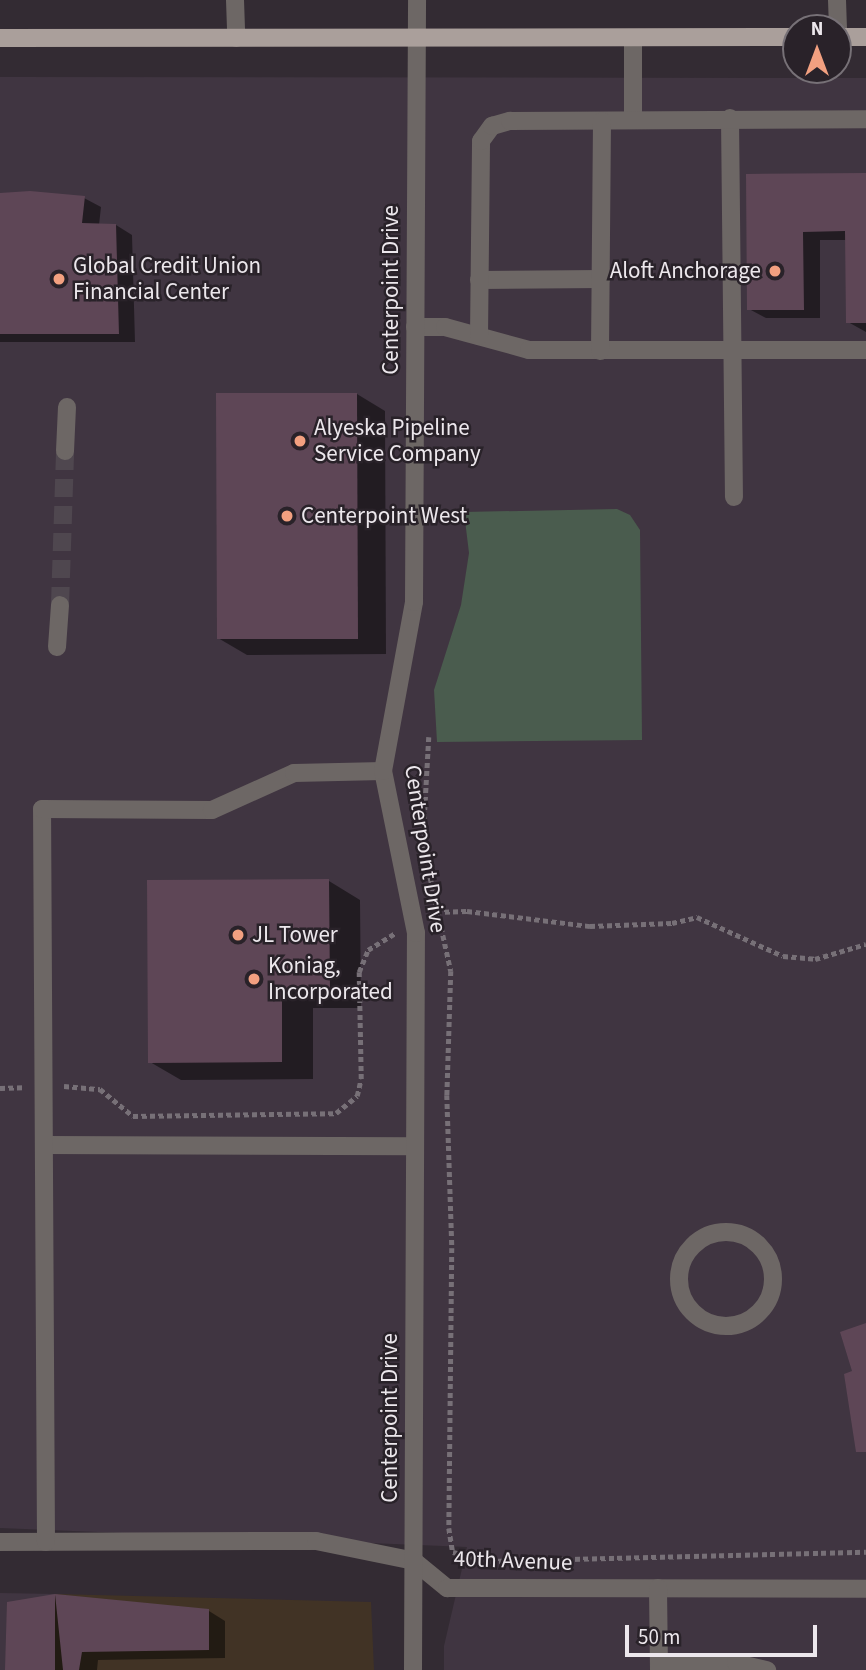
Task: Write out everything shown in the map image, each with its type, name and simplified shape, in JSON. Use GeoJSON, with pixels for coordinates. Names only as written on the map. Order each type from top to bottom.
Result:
{"type":"FeatureCollection","features":[{"type":"Feature","properties":{"kind":"main road"},"geometry":{"type":"LineString","coordinates":[[0,37],[782,37]]}},
{"type":"Feature","properties":{"kind":"street"},"geometry":{"type":"LineString","coordinates":[[235,0],[236,37]]}},
{"type":"Feature","properties":{"kind":"street","name":"Centerpoint Drive"},"geometry":{"type":"LineString","coordinates":[[413,1670],[416,933],[383,771],[414,602],[417,0]]}},
{"type":"Feature","properties":{"kind":"street"},"geometry":{"type":"LineString","coordinates":[[633,37],[633,120]]}},
{"type":"Feature","properties":{"kind":"street"},"geometry":{"type":"LineString","coordinates":[[730,118],[734,497]]}},
{"type":"Feature","properties":{"kind":"street"},"geometry":{"type":"LineString","coordinates":[[479,336],[481,141],[492,126],[510,121],[866,119]]}},
{"type":"Feature","properties":{"kind":"street"},"geometry":{"type":"LineString","coordinates":[[600,351],[601,121]]}},
{"type":"Feature","properties":{"kind":"street"},"geometry":{"type":"LineString","coordinates":[[479,280],[601,279]]}},
{"type":"Feature","properties":{"kind":"street"},"geometry":{"type":"LineString","coordinates":[[415,327],[445,327],[529,350],[866,350]]}},
{"type":"Feature","properties":{"kind":"street"},"geometry":{"type":"LineString","coordinates":[[65,451],[67,407]]}},
{"type":"Feature","properties":{"kind":"street"},"geometry":{"type":"LineString","coordinates":[[57,647],[60,605]]}},
{"type":"Feature","properties":{"kind":"street"},"geometry":{"type":"LineString","coordinates":[[46,1542],[42,809],[212,810],[294,773],[383,771]]}},
{"type":"Feature","properties":{"kind":"street"},"geometry":{"type":"LineString","coordinates":[[44,1145],[415,1146]]}},
{"type":"Feature","properties":{"kind":"street"},"geometry":{"type":"LineString","coordinates":[[729,1231],[754,1241],[764,1250],[773,1276],[768,1302],[760,1312],[748,1321],[722,1326],[709,1324],[687,1307],[678,1282],[684,1256],[692,1245],[716,1232],[729,1231]]}},
{"type":"Feature","properties":{"kind":"street","name":"40th Avenue"},"geometry":{"type":"LineString","coordinates":[[0,1542],[316,1541],[414,1560],[447,1588],[866,1589]]}},
{"type":"Feature","properties":{"kind":"street"},"geometry":{"type":"LineString","coordinates":[[658,1588],[659,1668],[736,1663],[767,1670]]}},
{"type":"Feature","properties":{"kind":"path"},"geometry":{"type":"LineString","coordinates":[[429,737],[423,844],[451,971],[447,1095],[452,1248],[449,1528],[453,1552],[490,1561],[866,1552]]}},
{"type":"Feature","properties":{"kind":"shaded area"},"geometry":{"type":"Polygon","coordinates":[[[0,77],[782,78],[782,84],[852,84],[852,78],[866,78],[866,1670],[444,1670],[444,1646],[467,1547],[0,1528],[0,77]]]}},
{"type":"Feature","properties":{"kind":"shaded area"},"geometry":{"type":"Polygon","coordinates":[[[0,1593],[55,1594],[55,1670],[0,1670],[0,1593]]]}},
{"type":"Feature","properties":{"kind":"shaded area"},"geometry":{"type":"Polygon","coordinates":[[[55,1594],[371,1602],[374,1670],[55,1670],[55,1594]]]}},
{"type":"Feature","properties":{"kind":"green space"},"geometry":{"type":"Polygon","coordinates":[[[617,509],[630,515],[640,530],[642,740],[437,742],[434,690],[461,605],[469,553],[464,512],[617,509]]]}},
{"type":"Feature","properties":{"kind":"building","name":"Aloft Anchorage"},"geometry":{"type":"Polygon","coordinates":[[[866,173],[866,323],[846,323],[845,231],[803,232],[804,310],[747,310],[746,174],[866,173]]]}},
{"type":"Feature","properties":{"kind":"building","name":"Global Credit Union Financial Center"},"geometry":{"type":"Polygon","coordinates":[[[30,191],[85,196],[82,223],[116,224],[119,334],[0,334],[0,193],[30,191]]]}},
{"type":"Feature","properties":{"kind":"building","name":"Centerpoint West"},"geometry":{"type":"Polygon","coordinates":[[[216,393],[357,393],[358,639],[217,639],[216,393]]]}},
{"type":"Feature","properties":{"kind":"building","name":"JL Tower"},"geometry":{"type":"Polygon","coordinates":[[[329,879],[330,990],[282,990],[282,1062],[148,1063],[147,880],[329,879]]]}},
{"type":"Feature","properties":{"kind":"building"},"geometry":{"type":"Polygon","coordinates":[[[866,1323],[866,1452],[856,1452],[844,1374],[852,1371],[840,1332],[866,1323]]]}},
{"type":"Feature","properties":{"kind":"building"},"geometry":{"type":"Polygon","coordinates":[[[55,1594],[209,1609],[209,1650],[82,1652],[79,1670],[63,1670],[55,1594]]]}},
{"type":"Feature","properties":{"kind":"building"},"geometry":{"type":"Polygon","coordinates":[[[55,1594],[55,1670],[5,1670],[7,1602],[55,1594]]]}},
{"type":"Feature","properties":{"kind":"tunnel"},"geometry":{"type":"LineString","coordinates":[[60,605],[65,451]]}},
{"type":"Feature","properties":{"kind":"place","name":"Aloft Anchorage"},"geometry":{"type":"Point","coordinates":[775,271]}},
{"type":"Feature","properties":{"kind":"place","name":"Global Credit Union Financial Center"},"geometry":{"type":"Point","coordinates":[59,279]}},
{"type":"Feature","properties":{"kind":"place","name":"Alyeska Pipeline Service Company"},"geometry":{"type":"Point","coordinates":[300,441]}},
{"type":"Feature","properties":{"kind":"place","name":"Centerpoint West"},"geometry":{"type":"Point","coordinates":[287,516]}},
{"type":"Feature","properties":{"kind":"place","name":"JL Tower"},"geometry":{"type":"Point","coordinates":[238,935]}},
{"type":"Feature","properties":{"kind":"place","name":"Koniag, Incorporated"},"geometry":{"type":"Point","coordinates":[254,979]}}]}
